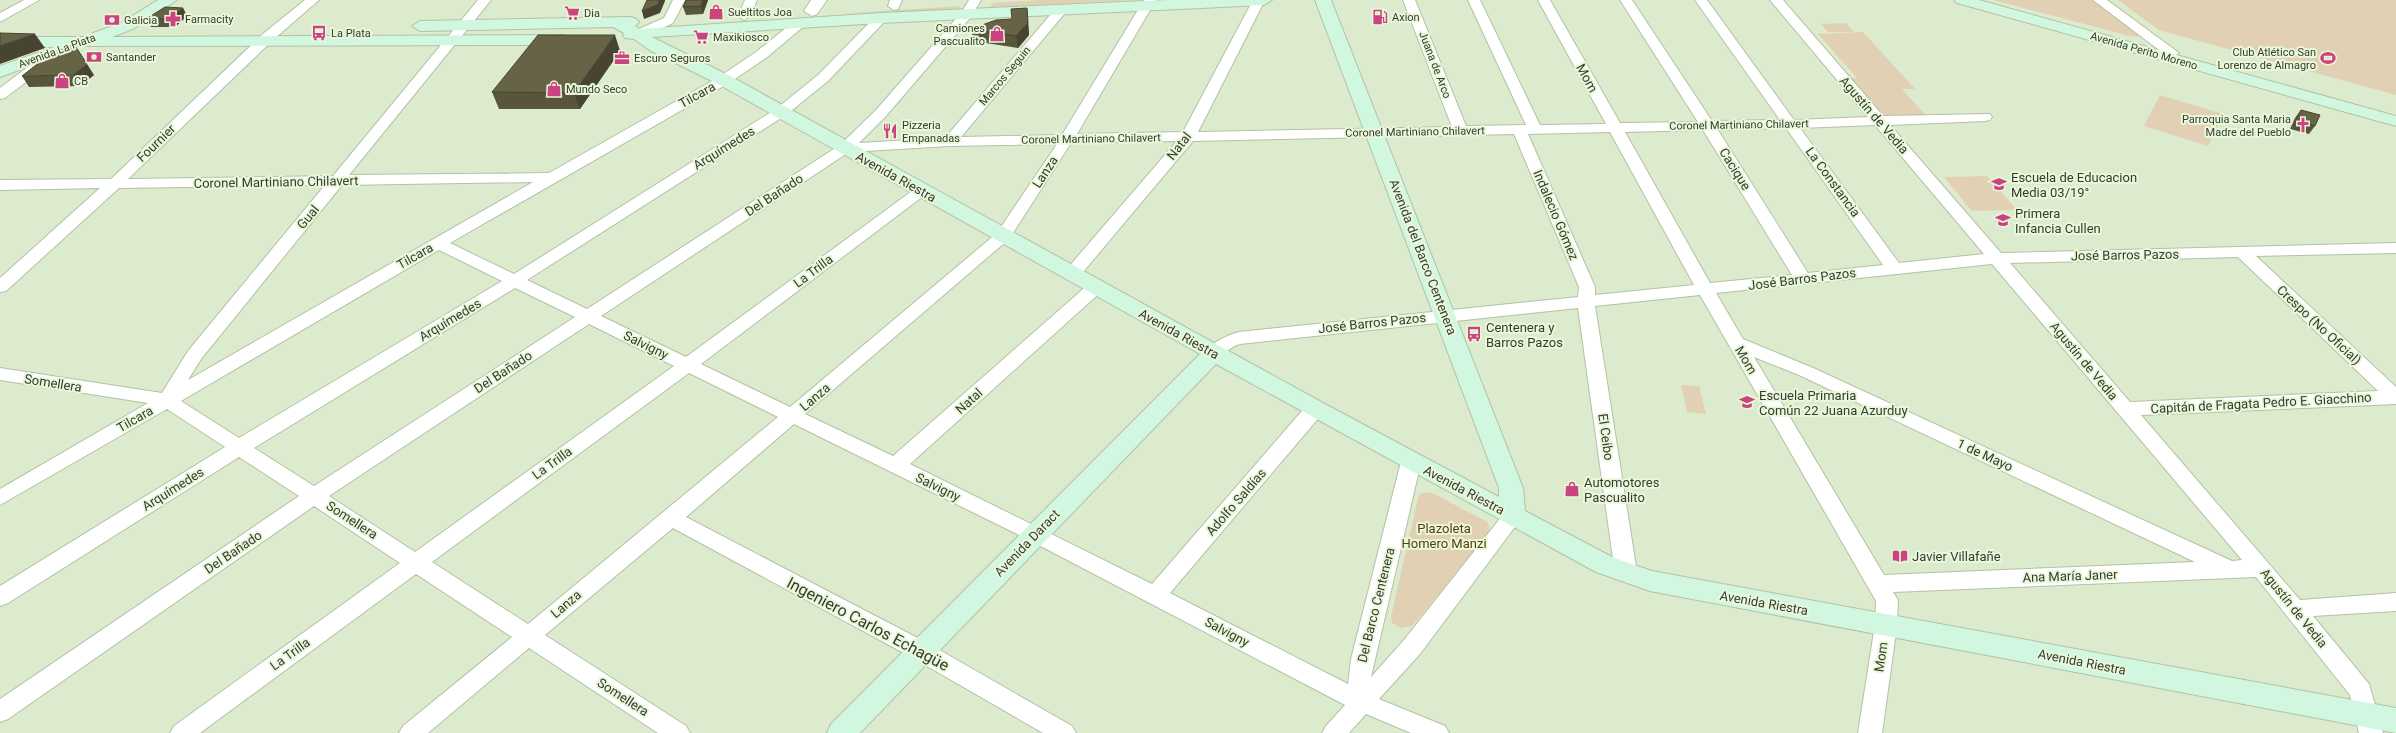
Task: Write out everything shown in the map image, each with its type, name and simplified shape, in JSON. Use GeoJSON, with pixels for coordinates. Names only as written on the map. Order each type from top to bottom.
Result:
{"type":"FeatureCollection","features":[{"type":"Feature","properties":{"kind":"main road","name":"Avenida La Plata"},"geometry":{"type":"LineString","coordinates":[[0,80],[99,42],[168,0]]}},
{"type":"Feature","properties":{"kind":"main road"},"geometry":{"type":"LineString","coordinates":[[616,30],[669,20],[744,16],[816,6],[976,0]]}},
{"type":"Feature","properties":{"kind":"main road"},"geometry":{"type":"LineString","coordinates":[[0,42],[99,42],[270,35],[465,24],[616,30],[637,34],[881,18],[1060,10],[1149,3],[1264,0]]}},
{"type":"Feature","properties":{"kind":"main road","name":"Avenida del Barco Centenera"},"geometry":{"type":"LineString","coordinates":[[1323,0],[1511,488],[1513,516]]}},
{"type":"Feature","properties":{"kind":"main road","name":"Avenida Perito Moreno"},"geometry":{"type":"LineString","coordinates":[[1962,0],[2396,120]]}},
{"type":"Feature","properties":{"kind":"main road","name":"Avenida Perito Moreno"},"geometry":{"type":"LineString","coordinates":[[1980,0],[2396,116]]}},
{"type":"Feature","properties":{"kind":"main road","name":"Tilcara"},"geometry":{"type":"LineString","coordinates":[[800,23],[816,6]]}},
{"type":"Feature","properties":{"kind":"main road"},"geometry":{"type":"LineString","coordinates":[[0,32],[115,32],[451,40],[577,40]]}},
{"type":"Feature","properties":{"kind":"main road","name":"Avenida La Plata"},"geometry":{"type":"LineString","coordinates":[[0,72],[81,42],[115,32]]}},
{"type":"Feature","properties":{"kind":"main road","name":"Avenida Riestra"},"geometry":{"type":"LineString","coordinates":[[637,34],[657,48],[724,80],[1315,409],[1605,565],[1650,581],[1692,590],[1886,625],[2369,724],[2396,721]]}},
{"type":"Feature","properties":{"kind":"main road","name":"Avenida Daract"},"geometry":{"type":"LineString","coordinates":[[841,733],[1214,353]]}},
{"type":"Feature","properties":{"kind":"street","name":"Fournier"},"geometry":{"type":"LineString","coordinates":[[0,287],[114,184],[270,35],[313,0]]}},
{"type":"Feature","properties":{"kind":"street","name":"Gual"},"geometry":{"type":"LineString","coordinates":[[166,400],[194,355],[485,0]]}},
{"type":"Feature","properties":{"kind":"street"},"geometry":{"type":"LineString","coordinates":[[637,34],[669,20],[679,0]]}},
{"type":"Feature","properties":{"kind":"street"},"geometry":{"type":"LineString","coordinates":[[744,16],[751,0]]}},
{"type":"Feature","properties":{"kind":"street","name":"Del Bañado"},"geometry":{"type":"LineString","coordinates":[[0,712],[315,496],[845,148],[881,112],[966,15],[976,0]]}},
{"type":"Feature","properties":{"kind":"street","name":"Natal"},"geometry":{"type":"LineString","coordinates":[[1072,274],[1188,137],[1258,0]]}},
{"type":"Feature","properties":{"kind":"street","name":"Juana de Arco"},"geometry":{"type":"LineString","coordinates":[[1409,0],[1460,131]]}},
{"type":"Feature","properties":{"kind":"street"},"geometry":{"type":"LineString","coordinates":[[1474,0],[1535,130]]}},
{"type":"Feature","properties":{"kind":"street","name":"Mom"},"geometry":{"type":"LineString","coordinates":[[1544,0],[1736,343],[1879,584],[1887,600],[1886,625],[1870,733]]}},
{"type":"Feature","properties":{"kind":"street","name":"Cacique"},"geometry":{"type":"LineString","coordinates":[[1626,0],[1708,126],[1803,279]]}},
{"type":"Feature","properties":{"kind":"street","name":"La Constancia"},"geometry":{"type":"LineString","coordinates":[[1701,0],[1894,268]]}},
{"type":"Feature","properties":{"kind":"street","name":"Agustín de Vedia"},"geometry":{"type":"LineString","coordinates":[[1776,0],[1998,258],[2261,568],[2361,691],[2369,724]]}},
{"type":"Feature","properties":{"kind":"street"},"geometry":{"type":"LineString","coordinates":[[2099,0],[2172,53]]}},
{"type":"Feature","properties":{"kind":"street"},"geometry":{"type":"LineString","coordinates":[[0,18],[27,1]]}},
{"type":"Feature","properties":{"kind":"street","name":"Lanza"},"geometry":{"type":"LineString","coordinates":[[411,733],[671,518],[1004,236],[1067,139],[1149,3]]}},
{"type":"Feature","properties":{"kind":"street","name":"Marcos Seguin"},"geometry":{"type":"LineString","coordinates":[[949,142],[1060,10]]}},
{"type":"Feature","properties":{"kind":"street","name":"Arquímedes"},"geometry":{"type":"LineString","coordinates":[[0,597],[240,447],[514,281],[781,112],[823,78],[881,18]]}},
{"type":"Feature","properties":{"kind":"street","name":"Tilcara"},"geometry":{"type":"LineString","coordinates":[[0,498],[437,243],[724,80],[761,55],[800,23]]}},
{"type":"Feature","properties":{"kind":"street"},"geometry":{"type":"LineString","coordinates":[[0,95],[43,63]]}},
{"type":"Feature","properties":{"kind":"street","name":"Coronel Martiniano Chilavert"},"geometry":{"type":"LineString","coordinates":[[845,148],[949,142],[1708,126],[1984,118]]}},
{"type":"Feature","properties":{"kind":"street","name":"Indalecio Gómez"},"geometry":{"type":"LineString","coordinates":[[1519,130],[1587,287],[1586,302]]}},
{"type":"Feature","properties":{"kind":"street","name":"Coronel Martiniano Chilavert"},"geometry":{"type":"LineString","coordinates":[[0,185],[552,177]]}},
{"type":"Feature","properties":{"kind":"street","name":"La Trilla"},"geometry":{"type":"LineString","coordinates":[[182,733],[687,365],[921,190]]}},
{"type":"Feature","properties":{"kind":"street","name":"Salvigny"},"geometry":{"type":"LineString","coordinates":[[437,243],[1036,534],[1361,702],[1437,733]]}},
{"type":"Feature","properties":{"kind":"street","name":"José Barros Pazos"},"geometry":{"type":"LineString","coordinates":[[1214,353],[1229,342],[1239,338],[1445,315],[1706,290],[1894,268],[1998,258],[2396,248]]}},
{"type":"Feature","properties":{"kind":"street","name":"Crespo (No Oficial)"},"geometry":{"type":"LineString","coordinates":[[2242,252],[2396,397]]}},
{"type":"Feature","properties":{"kind":"street","name":"Natal"},"geometry":{"type":"LineString","coordinates":[[895,466],[1096,287]]}},
{"type":"Feature","properties":{"kind":"street","name":"El Ceibo"},"geometry":{"type":"LineString","coordinates":[[1586,302],[1626,573]]}},
{"type":"Feature","properties":{"kind":"street","name":"1 de Mayo"},"geometry":{"type":"LineString","coordinates":[[1736,343],[1805,371],[2231,570]]}},
{"type":"Feature","properties":{"kind":"street","name":"Somellera"},"geometry":{"type":"LineString","coordinates":[[0,374],[166,400],[678,733]]}},
{"type":"Feature","properties":{"kind":"street","name":"Capitán de Fragata Pedro E. Giacchino"},"geometry":{"type":"LineString","coordinates":[[2125,409],[2396,397]]}},
{"type":"Feature","properties":{"kind":"street","name":"Adolfo Saldías"},"geometry":{"type":"LineString","coordinates":[[1156,595],[1315,409]]}},
{"type":"Feature","properties":{"kind":"street","name":"Del Barco Centenera"},"geometry":{"type":"LineString","coordinates":[[1361,702],[1359,674],[1362,659],[1412,462]]}},
{"type":"Feature","properties":{"kind":"street"},"geometry":{"type":"LineString","coordinates":[[1334,733],[1412,647],[1513,516]]}},
{"type":"Feature","properties":{"kind":"street","name":"Ingeniero Carlos Echagüe"},"geometry":{"type":"LineString","coordinates":[[671,518],[921,651],[1064,733]]}},
{"type":"Feature","properties":{"kind":"street","name":"Ana María Janer"},"geometry":{"type":"LineString","coordinates":[[1879,584],[2261,568]]}},
{"type":"Feature","properties":{"kind":"street"},"geometry":{"type":"LineString","coordinates":[[2294,609],[2396,602]]}},
{"type":"Feature","properties":{"kind":"green space"},"geometry":{"type":"Polygon","coordinates":[[[1043,0],[1135,0],[990,7],[993,3],[1043,0]]]}},
{"type":"Feature","properties":{"kind":"green space"},"geometry":{"type":"Polygon","coordinates":[[[1993,0],[2092,0],[2142,36],[2134,37],[1993,0]]]}},
{"type":"Feature","properties":{"kind":"green space","name":"Club Atlético San Lorenzo de Almagro"},"geometry":{"type":"Polygon","coordinates":[[[2118,0],[2396,0],[2396,95],[2159,30],[2118,0]]]}},
{"type":"Feature","properties":{"kind":"green space"},"geometry":{"type":"Polygon","coordinates":[[[960,6],[957,10],[836,14],[960,6]]]}},
{"type":"Feature","properties":{"kind":"green space"},"geometry":{"type":"Polygon","coordinates":[[[1846,23],[1854,32],[1828,32],[1821,24],[1846,23]]]}},
{"type":"Feature","properties":{"kind":"green space"},"geometry":{"type":"Polygon","coordinates":[[[1863,32],[1915,89],[1902,89],[1927,117],[1881,118],[1848,79],[1857,78],[1818,34],[1863,32]]]}},
{"type":"Feature","properties":{"kind":"green space"},"geometry":{"type":"Polygon","coordinates":[[[2160,95],[2223,114],[2208,146],[2144,126],[2160,95]]]}},
{"type":"Feature","properties":{"kind":"green space"},"geometry":{"type":"Polygon","coordinates":[[[1987,176],[2017,210],[1972,211],[1944,177],[1987,176]]]}},
{"type":"Feature","properties":{"kind":"green space"},"geometry":{"type":"Polygon","coordinates":[[[1681,385],[1699,386],[1706,414],[1687,412],[1681,385]]]}},
{"type":"Feature","properties":{"kind":"green space","name":"Plazoleta Homero Manzi"},"geometry":{"type":"Polygon","coordinates":[[[1430,492],[1488,522],[1490,534],[1412,626],[1401,628],[1392,623],[1391,617],[1419,494],[1430,492]]]}},
{"type":"Feature","properties":{"kind":"building"},"geometry":{"type":"Polygon","coordinates":[[[647,0],[660,0],[657,5],[642,11],[647,0]]]}},
{"type":"Feature","properties":{"kind":"building"},"geometry":{"type":"Polygon","coordinates":[[[686,0],[703,0],[701,6],[683,7],[686,0]]]}},
{"type":"Feature","properties":{"kind":"building"},"geometry":{"type":"Polygon","coordinates":[[[165,7],[183,8],[170,19],[146,19],[165,7]]]}},
{"type":"Feature","properties":{"kind":"building"},"geometry":{"type":"Polygon","coordinates":[[[1027,8],[1028,23],[1016,36],[971,29],[996,20],[1012,19],[1011,9],[1027,8]]]}},
{"type":"Feature","properties":{"kind":"building"},"geometry":{"type":"Polygon","coordinates":[[[0,33],[35,34],[0,46],[0,33]]]}},
{"type":"Feature","properties":{"kind":"building"},"geometry":{"type":"Polygon","coordinates":[[[538,35],[615,35],[574,93],[492,92],[538,35]]]}},
{"type":"Feature","properties":{"kind":"building"},"geometry":{"type":"Polygon","coordinates":[[[74,44],[87,64],[73,75],[22,76],[50,54],[74,44]]]}},
{"type":"Feature","properties":{"kind":"building"},"geometry":{"type":"Polygon","coordinates":[[[2301,110],[2320,115],[2315,126],[2296,120],[2301,110]]]}},
{"type":"Feature","properties":{"kind":"place","name":"Sueltitos Joa"},"geometry":{"type":"Point","coordinates":[716,12]}},
{"type":"Feature","properties":{"kind":"place","name":"Dia"},"geometry":{"type":"Point","coordinates":[572,13]}},
{"type":"Feature","properties":{"kind":"place","name":"Axion"},"geometry":{"type":"Point","coordinates":[1380,17]}},
{"type":"Feature","properties":{"kind":"place","name":"Farmacity"},"geometry":{"type":"Point","coordinates":[173,19]}},
{"type":"Feature","properties":{"kind":"place","name":"Galicia"},"geometry":{"type":"Point","coordinates":[112,20]}},
{"type":"Feature","properties":{"kind":"place","name":"La Plata"},"geometry":{"type":"Point","coordinates":[319,33]}},
{"type":"Feature","properties":{"kind":"place","name":"Camiones Pascualito"},"geometry":{"type":"Point","coordinates":[997,34]}},
{"type":"Feature","properties":{"kind":"place","name":"Maxikiosco"},"geometry":{"type":"Point","coordinates":[701,37]}},
{"type":"Feature","properties":{"kind":"place","name":"Santander"},"geometry":{"type":"Point","coordinates":[94,57]}},
{"type":"Feature","properties":{"kind":"place","name":"Escuro Seguros"},"geometry":{"type":"Point","coordinates":[622,58]}},
{"type":"Feature","properties":{"kind":"place","name":"Club Atlético San Lorenzo de Almagro"},"geometry":{"type":"Point","coordinates":[2328,58]}},
{"type":"Feature","properties":{"kind":"place","name":"CB"},"geometry":{"type":"Point","coordinates":[62,81]}},
{"type":"Feature","properties":{"kind":"place","name":"Mundo Seco"},"geometry":{"type":"Point","coordinates":[554,89]}},
{"type":"Feature","properties":{"kind":"place","name":"Parroquia Santa Maria Madre del Pueblo"},"geometry":{"type":"Point","coordinates":[2303,125]}},
{"type":"Feature","properties":{"kind":"place","name":"Pizzeria Empanadas"},"geometry":{"type":"Point","coordinates":[890,131]}},
{"type":"Feature","properties":{"kind":"place","name":"Escuela de Educacion Media 03/19°"},"geometry":{"type":"Point","coordinates":[1999,184]}},
{"type":"Feature","properties":{"kind":"place","name":"Primera Infancia Cullen"},"geometry":{"type":"Point","coordinates":[2003,220]}},
{"type":"Feature","properties":{"kind":"place","name":"Centenera y Barros Pazos"},"geometry":{"type":"Point","coordinates":[1474,334]}},
{"type":"Feature","properties":{"kind":"place","name":"Escuela Primaria Común 22 Juana Azurduy"},"geometry":{"type":"Point","coordinates":[1747,402]}},
{"type":"Feature","properties":{"kind":"place","name":"Automotores Pascualito"},"geometry":{"type":"Point","coordinates":[1572,489]}},
{"type":"Feature","properties":{"kind":"place","name":"Javier Villafañe"},"geometry":{"type":"Point","coordinates":[1900,556]}}]}
